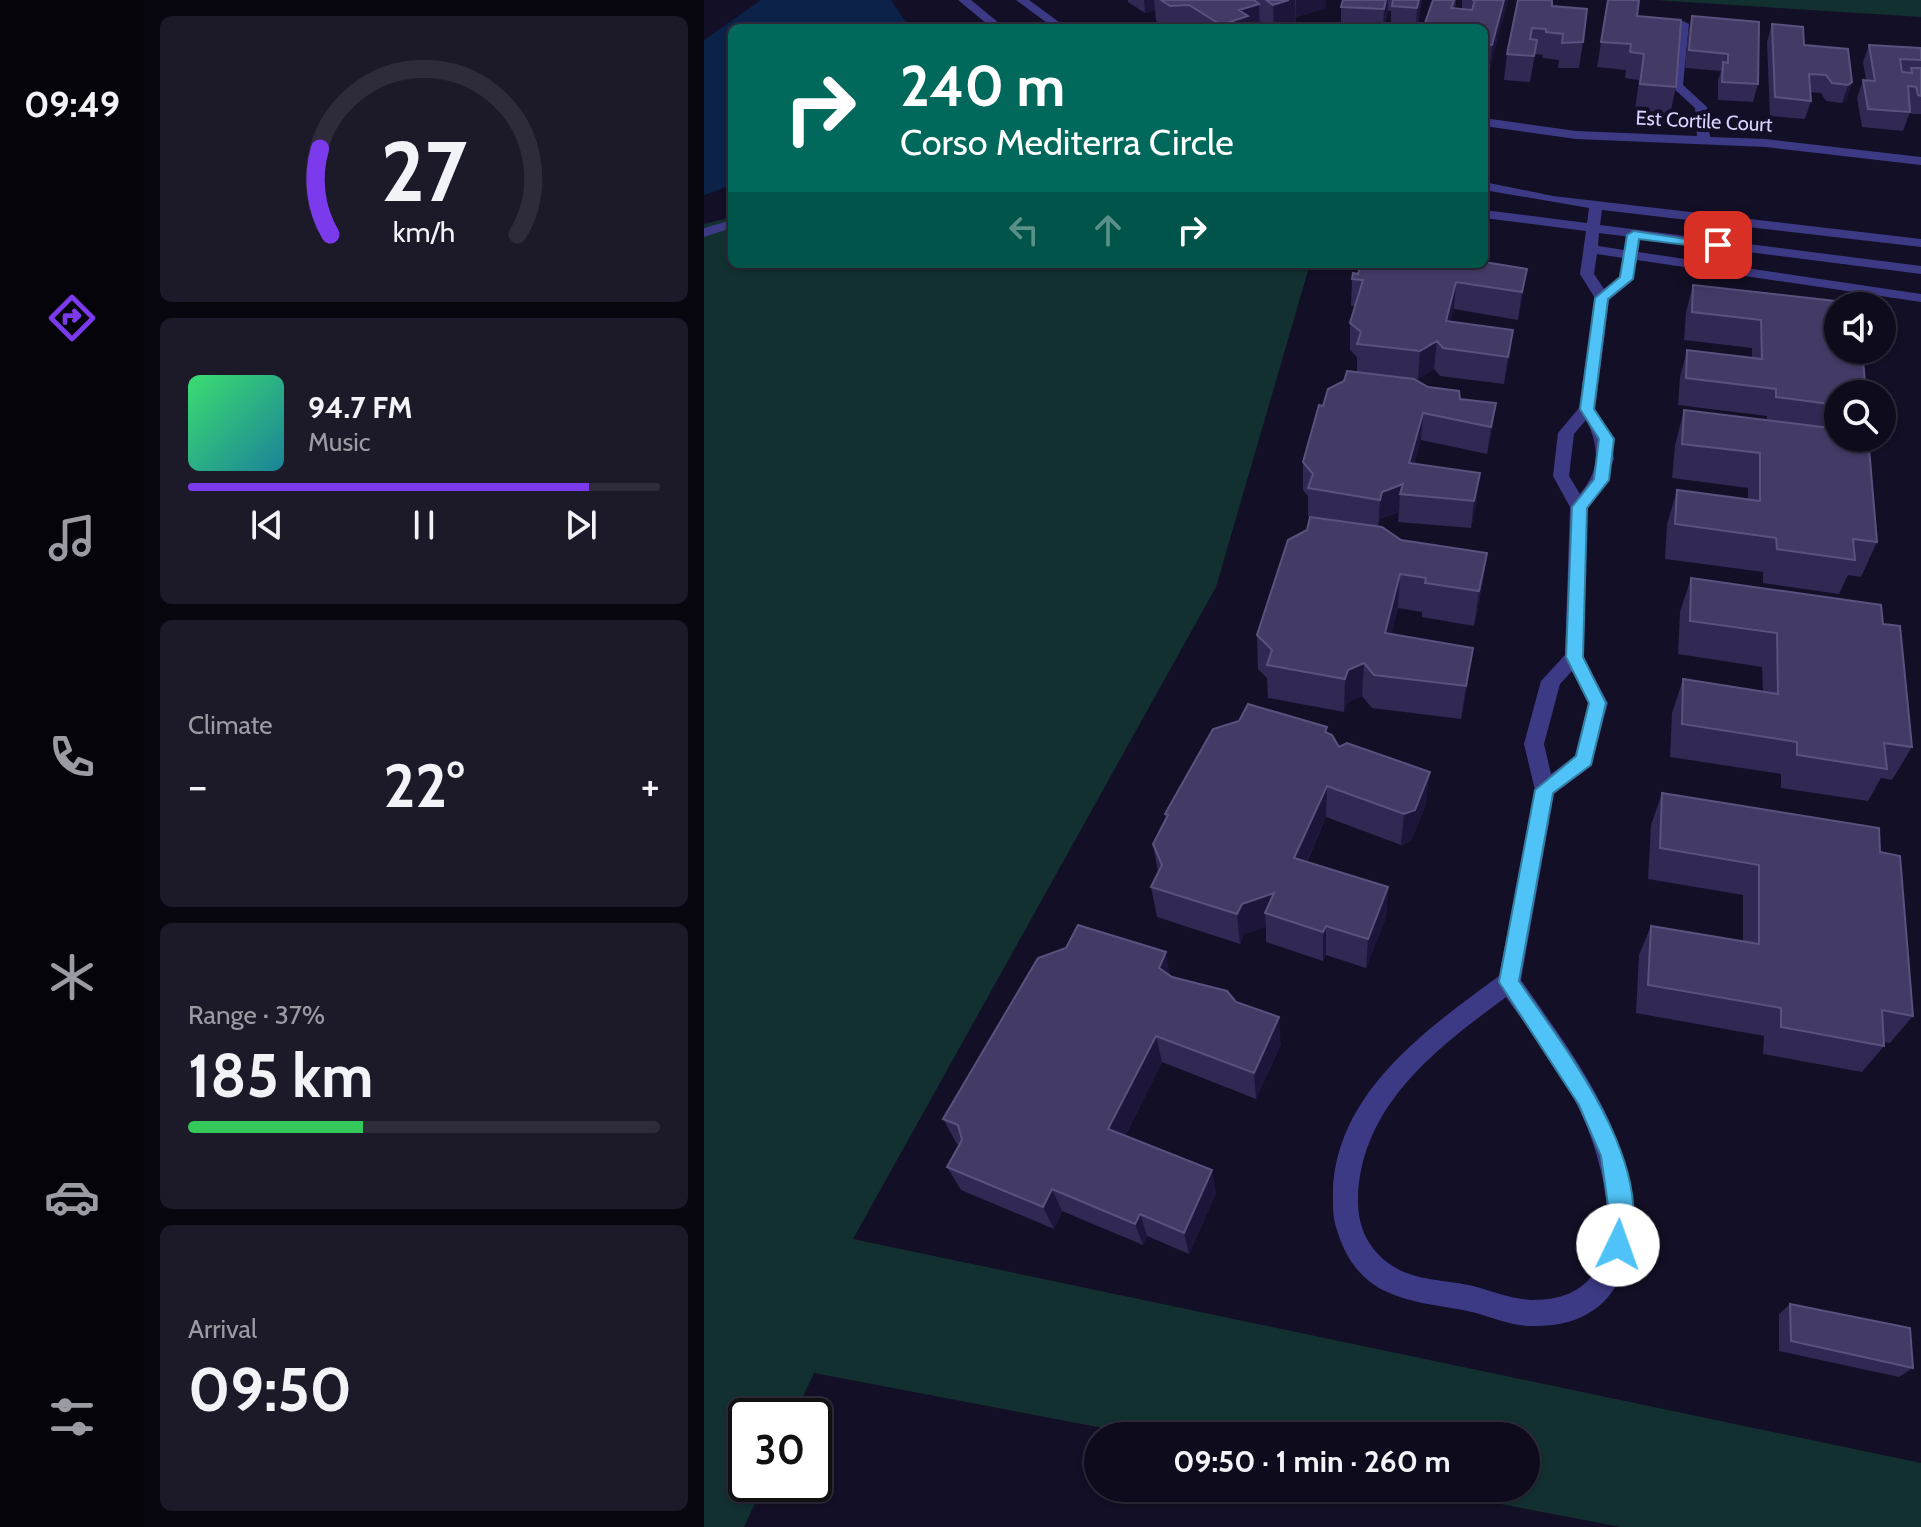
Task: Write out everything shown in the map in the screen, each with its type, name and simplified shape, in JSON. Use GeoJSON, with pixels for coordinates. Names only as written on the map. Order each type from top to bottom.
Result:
{"type":"FeatureCollection","features":[{"type":"Feature","properties":{"kind":"street"},"geometry":{"type":"LineString","coordinates":[[964,0],[994,24]]}},
{"type":"Feature","properties":{"kind":"street"},"geometry":{"type":"LineString","coordinates":[[1022,0],[1055,24]]}},
{"type":"Feature","properties":{"kind":"street"},"geometry":{"type":"LineString","coordinates":[[1683,24],[1677,86],[1701,107],[1704,139]]}},
{"type":"Feature","properties":{"kind":"street","name":"Est Cortile Court"},"geometry":{"type":"LineString","coordinates":[[1488,123],[1576,135],[1704,139],[1921,161]]}},
{"type":"Feature","properties":{"kind":"street"},"geometry":{"type":"LineString","coordinates":[[1488,187],[1596,205],[1921,243]]}},
{"type":"Feature","properties":{"kind":"street"},"geometry":{"type":"LineString","coordinates":[[1545,790],[1584,760],[1598,703],[1574,657],[1579,507],[1561,476],[1566,433],[1587,409],[1602,298],[1587,274],[1596,205]]}},
{"type":"Feature","properties":{"kind":"street"},"geometry":{"type":"LineString","coordinates":[[1602,298],[1626,279],[1638,210]]}},
{"type":"Feature","properties":{"kind":"street"},"geometry":{"type":"LineString","coordinates":[[1488,215],[1921,270]]}},
{"type":"Feature","properties":{"kind":"street"},"geometry":{"type":"LineString","coordinates":[[704,233],[728,225]]}},
{"type":"Feature","properties":{"kind":"street"},"geometry":{"type":"LineString","coordinates":[[1590,249],[1921,298]]}},
{"type":"Feature","properties":{"kind":"street"},"geometry":{"type":"LineString","coordinates":[[1579,507],[1602,480],[1606,439],[1587,409]]}},
{"type":"Feature","properties":{"kind":"street"},"geometry":{"type":"LineString","coordinates":[[1509,982],[1586,1097],[1612,1156],[1622,1219],[1614,1272],[1582,1303],[1535,1313],[1398,1284],[1366,1262],[1347,1233],[1343,1186],[1354,1141],[1382,1088],[1436,1035],[1509,982],[1545,790],[1534,744],[1551,681],[1574,657]]}},
{"type":"Feature","properties":{"kind":"green space"},"geometry":{"type":"Polygon","coordinates":[[[1654,0],[1921,0],[1921,17],[1654,0]]]}},
{"type":"Feature","properties":{"kind":"green space"},"geometry":{"type":"Polygon","coordinates":[[[728,218],[728,268],[1309,268],[1216,587],[853,1239],[1921,1463],[1921,1527],[1621,1527],[1490,1502],[1540,1502],[1540,1422],[1084,1424],[814,1373],[802,1398],[728,1398],[728,1502],[756,1502],[744,1527],[704,1527],[704,224],[728,218]]]}},
{"type":"Feature","properties":{"kind":"water"},"geometry":{"type":"Polygon","coordinates":[[[761,0],[891,0],[907,24],[728,24],[728,186],[704,195],[704,40],[761,0]]]}},
{"type":"Feature","properties":{"kind":"building"},"geometry":{"type":"Polygon","coordinates":[[[1161,0],[1254,0],[1259,4],[1239,10],[1248,16],[1224,24],[1189,5],[1170,6],[1161,0]]]}},
{"type":"Feature","properties":{"kind":"building"},"geometry":{"type":"Polygon","coordinates":[[[1266,0],[1289,0],[1273,5],[1266,0]]]}},
{"type":"Feature","properties":{"kind":"building"},"geometry":{"type":"Polygon","coordinates":[[[1343,0],[1386,0],[1384,9],[1341,7],[1343,0]]]}},
{"type":"Feature","properties":{"kind":"building"},"geometry":{"type":"Polygon","coordinates":[[[1393,0],[1419,0],[1417,8],[1392,6],[1393,0]]]}},
{"type":"Feature","properties":{"kind":"building"},"geometry":{"type":"Polygon","coordinates":[[[1433,0],[1454,0],[1451,8],[1472,10],[1475,0],[1504,0],[1492,45],[1488,44],[1488,24],[1425,24],[1433,0]]]}},
{"type":"Feature","properties":{"kind":"building"},"geometry":{"type":"Polygon","coordinates":[[[1518,0],[1552,0],[1552,6],[1587,9],[1583,42],[1562,43],[1563,34],[1532,28],[1530,39],[1537,40],[1534,56],[1507,54],[1518,0]]]}},
{"type":"Feature","properties":{"kind":"building"},"geometry":{"type":"Polygon","coordinates":[[[1608,0],[1639,0],[1637,16],[1681,20],[1676,87],[1640,84],[1644,54],[1630,52],[1631,44],[1601,42],[1608,0]]]}},
{"type":"Feature","properties":{"kind":"building"},"geometry":{"type":"Polygon","coordinates":[[[1692,16],[1759,22],[1758,84],[1722,82],[1723,62],[1728,63],[1728,54],[1689,50],[1692,16]]]}},
{"type":"Feature","properties":{"kind":"building"},"geometry":{"type":"Polygon","coordinates":[[[1772,24],[1803,27],[1804,45],[1848,49],[1852,82],[1848,85],[1832,83],[1826,75],[1809,74],[1811,101],[1775,97],[1772,24]]]}},
{"type":"Feature","properties":{"kind":"building"},"geometry":{"type":"Polygon","coordinates":[[[1869,45],[1921,48],[1921,60],[1900,59],[1902,72],[1912,73],[1911,68],[1921,68],[1921,96],[1916,87],[1908,86],[1910,112],[1868,109],[1863,80],[1875,81],[1869,45]]]}},
{"type":"Feature","properties":{"kind":"building"},"geometry":{"type":"Polygon","coordinates":[[[1488,263],[1527,269],[1522,292],[1456,282],[1446,321],[1513,330],[1508,357],[1443,348],[1437,341],[1420,351],[1357,344],[1361,332],[1350,323],[1363,280],[1352,279],[1353,273],[1358,274],[1360,268],[1488,268],[1488,263]]]}},
{"type":"Feature","properties":{"kind":"building"},"geometry":{"type":"Polygon","coordinates":[[[1693,285],[1824,300],[1824,364],[1863,364],[1865,380],[1824,380],[1824,403],[1776,397],[1776,389],[1686,378],[1687,350],[1762,359],[1761,320],[1692,312],[1693,285]]]}},
{"type":"Feature","properties":{"kind":"building"},"geometry":{"type":"Polygon","coordinates":[[[1347,371],[1414,379],[1428,387],[1459,391],[1460,399],[1496,403],[1491,427],[1423,413],[1409,463],[1480,473],[1474,501],[1400,494],[1403,484],[1382,492],[1380,500],[1308,488],[1313,474],[1303,462],[1319,405],[1323,406],[1328,389],[1344,381],[1347,371]]]}},
{"type":"Feature","properties":{"kind":"building"},"geometry":{"type":"Polygon","coordinates":[[[1684,410],[1824,427],[1824,452],[1869,452],[1877,542],[1853,539],[1855,560],[1777,549],[1776,538],[1675,524],[1677,490],[1760,501],[1760,453],[1682,444],[1684,410]]]}},
{"type":"Feature","properties":{"kind":"building"},"geometry":{"type":"Polygon","coordinates":[[[1310,517],[1382,527],[1401,540],[1487,553],[1479,591],[1425,583],[1426,578],[1400,574],[1385,633],[1473,648],[1466,686],[1374,675],[1364,663],[1348,670],[1345,679],[1267,665],[1272,650],[1257,635],[1288,540],[1307,530],[1310,517]]]}},
{"type":"Feature","properties":{"kind":"building"},"geometry":{"type":"Polygon","coordinates":[[[1691,578],[1881,605],[1883,624],[1900,626],[1912,747],[1884,743],[1887,769],[1797,755],[1797,742],[1682,724],[1683,679],[1778,694],[1777,633],[1690,621],[1691,578]]]}},
{"type":"Feature","properties":{"kind":"building"},"geometry":{"type":"Polygon","coordinates":[[[1248,704],[1327,727],[1325,732],[1332,735],[1339,747],[1347,743],[1430,772],[1415,810],[1404,814],[1327,786],[1294,858],[1388,887],[1368,939],[1326,926],[1323,932],[1265,913],[1274,893],[1242,904],[1237,914],[1151,887],[1162,865],[1153,844],[1168,815],[1165,814],[1213,729],[1239,721],[1248,704]]]}},
{"type":"Feature","properties":{"kind":"building"},"geometry":{"type":"Polygon","coordinates":[[[1662,793],[1879,828],[1880,852],[1900,856],[1913,1016],[1882,1010],[1884,1046],[1781,1027],[1781,1008],[1648,985],[1651,926],[1759,944],[1759,865],[1660,848],[1662,793]]]}},
{"type":"Feature","properties":{"kind":"building"},"geometry":{"type":"Polygon","coordinates":[[[1078,925],[1166,952],[1159,968],[1172,977],[1227,991],[1236,1002],[1279,1017],[1254,1073],[1156,1036],[1108,1129],[1212,1170],[1184,1233],[1140,1214],[1135,1224],[1052,1189],[1043,1207],[947,1167],[962,1140],[958,1125],[943,1119],[1038,958],[1066,948],[1078,925]]]}},
{"type":"Feature","properties":{"kind":"building"},"geometry":{"type":"Polygon","coordinates":[[[1790,1304],[1910,1328],[1913,1368],[1791,1341],[1790,1304]]]}},
{"type":"Feature","properties":{"kind":"route"},"geometry":{"type":"LineString","coordinates":[[1618,1245],[1622,1219],[1612,1156],[1586,1097],[1509,982],[1545,790],[1584,760],[1598,703],[1574,657],[1579,507],[1602,480],[1606,439],[1587,409],[1602,298],[1626,279],[1634,235],[1718,245]]}}]}
